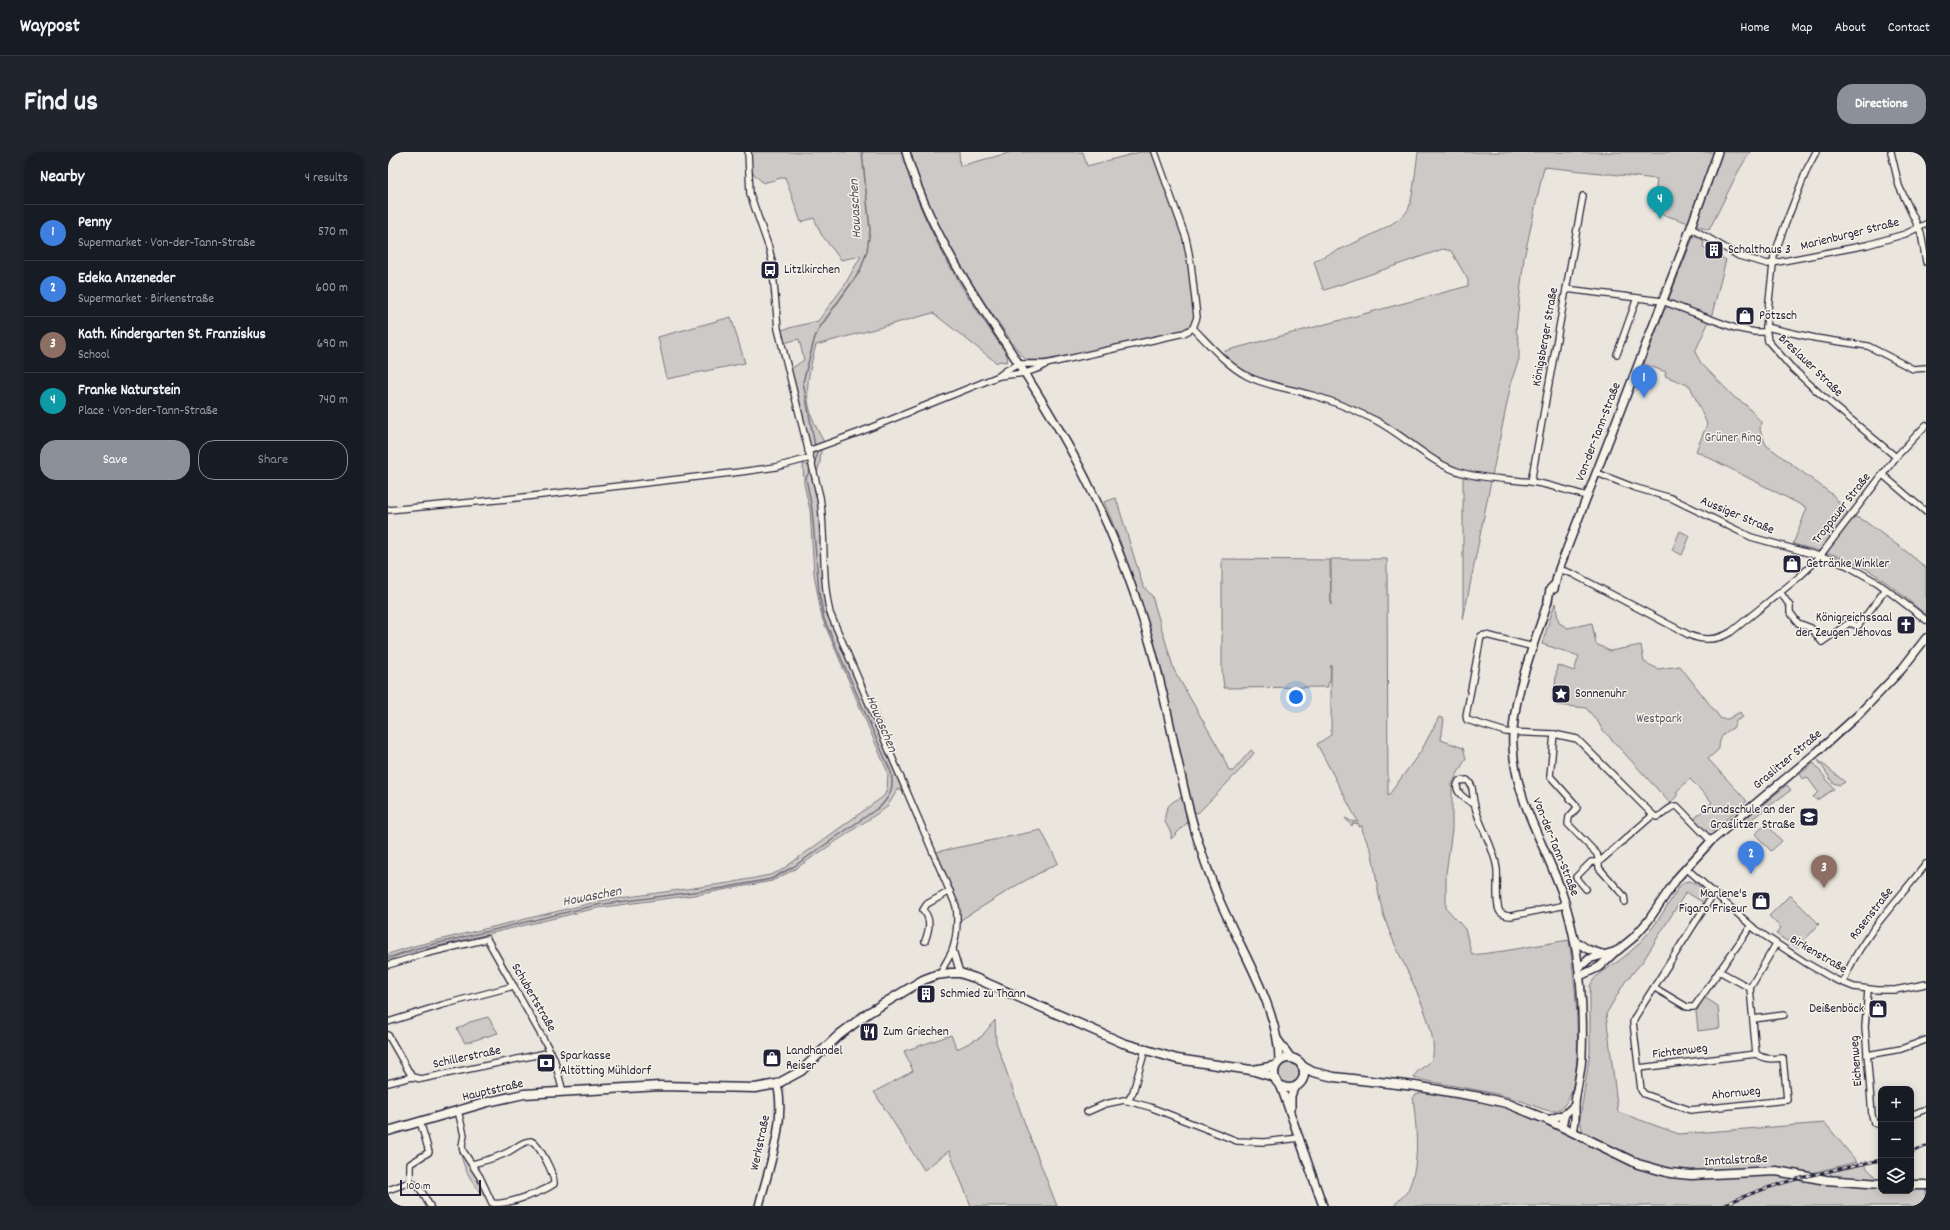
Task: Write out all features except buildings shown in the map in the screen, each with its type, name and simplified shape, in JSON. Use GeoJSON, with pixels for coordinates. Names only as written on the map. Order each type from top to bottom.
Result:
{"type":"FeatureCollection","features":[{"type":"Feature","properties":{"kind":"main road","name":"Hauptstraße"},"geometry":{"type":"LineString","coordinates":[[388,1131],[514,1096],[606,1089],[681,1086],[755,1088],[777,1084],[801,1071],[839,1035],[879,1005],[922,980],[941,974],[960,973]]}},
{"type":"Feature","properties":{"kind":"main road"},"geometry":{"type":"LineString","coordinates":[[960,973],[975,978],[1092,1031],[1145,1050],[1188,1061],[1251,1070],[1274,1077],[1282,1087],[1294,1088],[1302,1080],[1312,1077],[1334,1077]]}},
{"type":"Feature","properties":{"kind":"main road"},"geometry":{"type":"LineString","coordinates":[[1251,1070],[1277,1064],[1291,1058],[1313,1072],[1334,1077]]}},
{"type":"Feature","properties":{"kind":"main road"},"geometry":{"type":"LineString","coordinates":[[1274,1077],[1277,1064]]}},
{"type":"Feature","properties":{"kind":"main road"},"geometry":{"type":"LineString","coordinates":[[1302,1066],[1304,1071],[1302,1080]]}},
{"type":"Feature","properties":{"kind":"main road","name":"Inntalstraße"},"geometry":{"type":"LineString","coordinates":[[1334,1077],[1415,1086],[1506,1103],[1573,1131],[1638,1164],[1679,1175],[1776,1171],[1826,1180],[1878,1184]]}},
{"type":"Feature","properties":{"kind":"main road"},"geometry":{"type":"LineString","coordinates":[[1914,1185],[1926,1185]]}},
{"type":"Feature","properties":{"kind":"street"},"geometry":{"type":"LineString","coordinates":[[748,152],[750,194],[769,248],[772,261],[777,324],[810,450],[822,510],[827,594],[830,613],[950,892],[957,913],[953,950],[960,973]]}},
{"type":"Feature","properties":{"kind":"street"},"geometry":{"type":"LineString","coordinates":[[906,152],[925,206],[951,260],[1053,418],[1094,495],[1129,579],[1153,653],[1191,815],[1202,853],[1222,907],[1265,1002],[1277,1038],[1291,1058]]}},
{"type":"Feature","properties":{"kind":"street"},"geometry":{"type":"LineString","coordinates":[[999,376],[1005,371],[1019,364],[1046,364],[1184,333],[1193,328],[1197,317],[1191,264],[1186,238],[1155,152]]}},
{"type":"Feature","properties":{"kind":"street","name":"Von-der-Tann-Straße"},"geometry":{"type":"LineString","coordinates":[[1573,1131],[1576,1122],[1575,1105],[1582,1054],[1579,968],[1566,905],[1524,803],[1514,756],[1513,732],[1519,697],[1548,601],[1550,589],[1553,586],[1597,473],[1691,228],[1718,152]]}},
{"type":"Feature","properties":{"kind":"street","name":"Breslauer Straße"},"geometry":{"type":"LineString","coordinates":[[1816,152],[1785,225],[1773,264],[1766,330],[1768,342],[1791,367],[1819,393],[1896,458]]}},
{"type":"Feature","properties":{"kind":"street"},"geometry":{"type":"LineString","coordinates":[[1891,152],[1899,186],[1919,228],[1926,262]]}},
{"type":"Feature","properties":{"kind":"street","name":"Königsberger Straße"},"geometry":{"type":"LineString","coordinates":[[1531,482],[1583,196]]}},
{"type":"Feature","properties":{"kind":"street","name":"Marienburger Straße"},"geometry":{"type":"LineString","coordinates":[[1691,228],[1739,256],[1762,263],[1773,264],[1873,244],[1919,228],[1926,224]]}},
{"type":"Feature","properties":{"kind":"street"},"geometry":{"type":"LineString","coordinates":[[1566,289],[1662,301],[1735,328],[1754,332],[1766,330],[1868,346],[1913,369],[1926,368]]}},
{"type":"Feature","properties":{"kind":"street"},"geometry":{"type":"LineString","coordinates":[[1617,354],[1637,298]]}},
{"type":"Feature","properties":{"kind":"street"},"geometry":{"type":"LineString","coordinates":[[1193,328],[1223,359],[1248,376],[1268,384],[1310,394],[1352,410],[1388,427],[1432,459],[1448,468],[1463,473],[1491,478],[1531,482],[1588,496]]}},
{"type":"Feature","properties":{"kind":"street"},"geometry":{"type":"LineString","coordinates":[[810,450],[999,376],[1025,374],[1046,364]]}},
{"type":"Feature","properties":{"kind":"street","name":"Troppauer Straße"},"geometry":{"type":"LineString","coordinates":[[1559,569],[1573,574],[1681,631],[1704,639],[1717,638],[1726,635],[1803,573],[1820,556],[1896,458],[1926,425]]}},
{"type":"Feature","properties":{"kind":"street"},"geometry":{"type":"LineString","coordinates":[[388,510],[507,499],[740,472],[811,460]]}},
{"type":"Feature","properties":{"kind":"street","name":"Aussiger Straße"},"geometry":{"type":"LineString","coordinates":[[1597,473],[1633,487],[1671,498],[1751,536],[1820,556],[1859,571],[1886,589],[1926,620]]}},
{"type":"Feature","properties":{"kind":"street"},"geometry":{"type":"LineString","coordinates":[[1883,475],[1926,512]]}},
{"type":"Feature","properties":{"kind":"street"},"geometry":{"type":"LineString","coordinates":[[1780,592],[1790,606],[1790,612],[1798,623],[1811,628],[1822,642],[1849,623],[1858,626],[1886,589]]}},
{"type":"Feature","properties":{"kind":"street"},"geometry":{"type":"LineString","coordinates":[[1534,647],[1486,635],[1480,638],[1466,718],[1469,721],[1506,732],[1554,734],[1572,737],[1580,741],[1653,815],[1656,817],[1660,816],[1671,807],[1677,806],[1711,841]]}},
{"type":"Feature","properties":{"kind":"street","name":"Graslitzer Straße"},"geometry":{"type":"LineString","coordinates":[[1580,976],[1598,967],[1641,931],[1671,886],[1711,841],[1817,752],[1858,715],[1902,669],[1926,638]]}},
{"type":"Feature","properties":{"kind":"street"},"geometry":{"type":"LineString","coordinates":[[1554,734],[1550,776],[1576,805],[1576,811],[1567,820],[1568,824],[1597,854],[1599,868],[1624,896],[1625,902]]}},
{"type":"Feature","properties":{"kind":"street"},"geometry":{"type":"LineString","coordinates":[[1474,804],[1495,859],[1498,906],[1500,912],[1511,916],[1566,905]]}},
{"type":"Feature","properties":{"kind":"street"},"geometry":{"type":"LineString","coordinates":[[1586,889],[1576,877],[1592,862],[1599,862],[1653,815]]}},
{"type":"Feature","properties":{"kind":"street","name":"Rosenstraße"},"geometry":{"type":"LineString","coordinates":[[1843,982],[1853,958],[1867,935],[1926,864]]}},
{"type":"Feature","properties":{"kind":"street","name":"Birkenstraße"},"geometry":{"type":"LineString","coordinates":[[1686,868],[1751,926],[1813,968],[1843,982],[1868,990],[1895,990],[1926,984]]}},
{"type":"Feature","properties":{"kind":"street"},"geometry":{"type":"LineString","coordinates":[[925,941],[929,921],[928,915],[923,910],[927,904],[950,892]]}},
{"type":"Feature","properties":{"kind":"street","name":"Fichtenweg"},"geometry":{"type":"LineString","coordinates":[[1714,893],[1633,1022],[1639,1068],[1756,1054]]}},
{"type":"Feature","properties":{"kind":"street"},"geometry":{"type":"LineString","coordinates":[[1655,988],[1691,1008],[1696,1004],[1751,926]]}},
{"type":"Feature","properties":{"kind":"street","name":"Schubertstraße"},"geometry":{"type":"LineString","coordinates":[[388,965],[424,954],[487,939],[551,1052],[557,1066],[563,1092]]}},
{"type":"Feature","properties":{"kind":"street"},"geometry":{"type":"LineString","coordinates":[[1574,940],[1587,949],[1602,954]]}},
{"type":"Feature","properties":{"kind":"street"},"geometry":{"type":"LineString","coordinates":[[1756,1054],[1750,988],[1776,944]]}},
{"type":"Feature","properties":{"kind":"street"},"geometry":{"type":"LineString","coordinates":[[941,974],[944,964],[953,950]]}},
{"type":"Feature","properties":{"kind":"street","name":"Graslitzer Straße"},"geometry":{"type":"LineString","coordinates":[[1579,968],[1589,959],[1602,954],[1617,951]]}},
{"type":"Feature","properties":{"kind":"street"},"geometry":{"type":"LineString","coordinates":[[1719,971],[1750,988]]}},
{"type":"Feature","properties":{"kind":"street"},"geometry":{"type":"LineString","coordinates":[[388,1022],[514,986]]}},
{"type":"Feature","properties":{"kind":"street","name":"Eichenweg"},"geometry":{"type":"LineString","coordinates":[[1868,990],[1865,1027],[1867,1055],[1872,1119],[1875,1124],[1878,1124]]}},
{"type":"Feature","properties":{"kind":"street"},"geometry":{"type":"LineString","coordinates":[[1753,1020],[1784,1016]]}},
{"type":"Feature","properties":{"kind":"street"},"geometry":{"type":"LineString","coordinates":[[388,1035],[412,1077]]}},
{"type":"Feature","properties":{"kind":"street"},"geometry":{"type":"LineString","coordinates":[[1277,1038],[1277,1064]]}},
{"type":"Feature","properties":{"kind":"street"},"geometry":{"type":"LineString","coordinates":[[1867,1055],[1902,1049],[1926,1040]]}},
{"type":"Feature","properties":{"kind":"street"},"geometry":{"type":"LineString","coordinates":[[1128,1101],[1133,1092],[1145,1050]]}},
{"type":"Feature","properties":{"kind":"street","name":"Schillerstraße"},"geometry":{"type":"LineString","coordinates":[[388,1083],[412,1077],[420,1079],[551,1052]]}},
{"type":"Feature","properties":{"kind":"street","name":"Ahornweg"},"geometry":{"type":"LineString","coordinates":[[1639,1068],[1642,1092],[1684,1109],[1690,1110],[1787,1100],[1783,1058],[1762,1058],[1756,1054]]}},
{"type":"Feature","properties":{"kind":"street","name":"Werkstraße"},"geometry":{"type":"LineString","coordinates":[[759,1206],[779,1123],[780,1102],[777,1084]]}},
{"type":"Feature","properties":{"kind":"street"},"geometry":{"type":"LineString","coordinates":[[1282,1087],[1323,1206]]}},
{"type":"Feature","properties":{"kind":"street"},"geometry":{"type":"LineString","coordinates":[[1292,1113],[1291,1096],[1294,1088]]}},
{"type":"Feature","properties":{"kind":"street"},"geometry":{"type":"LineString","coordinates":[[1087,1112],[1105,1104],[1128,1101],[1157,1109],[1238,1141],[1264,1142],[1300,1138]]}},
{"type":"Feature","properties":{"kind":"street"},"geometry":{"type":"LineString","coordinates":[[1548,1120],[1565,1114],[1575,1105]]}},
{"type":"Feature","properties":{"kind":"street"},"geometry":{"type":"LineString","coordinates":[[1914,1114],[1926,1109]]}},
{"type":"Feature","properties":{"kind":"street"},"geometry":{"type":"LineString","coordinates":[[458,1111],[464,1135],[462,1148],[472,1164],[490,1201],[496,1205],[523,1198],[554,1184],[552,1174],[538,1147],[531,1141],[526,1141],[508,1152],[472,1164]]}},
{"type":"Feature","properties":{"kind":"street"},"geometry":{"type":"LineString","coordinates":[[1562,1126],[1565,1114]]}},
{"type":"Feature","properties":{"kind":"street"},"geometry":{"type":"LineString","coordinates":[[410,1182],[410,1164],[429,1152],[420,1121]]}},
{"type":"Feature","properties":{"kind":"street"},"geometry":{"type":"LineString","coordinates":[[388,1190],[410,1182]]}},
{"type":"Feature","properties":{"kind":"street"},"geometry":{"type":"LineString","coordinates":[[410,1182],[419,1188],[430,1206]]}},
{"type":"Feature","properties":{"kind":"green space"},"geometry":{"type":"Polygon","coordinates":[[[751,152],[902,152],[910,180],[936,241],[964,290],[1006,353],[1008,360],[1006,362],[999,361],[997,363],[933,313],[816,345],[808,384],[808,395],[812,417],[824,442],[818,445],[821,450],[820,463],[817,472],[791,369],[804,360],[799,339],[784,343],[781,330],[818,321],[844,286],[861,256],[841,260],[821,234],[814,218],[801,222],[785,177],[763,183],[750,170],[751,152]]]}},
{"type":"Feature","properties":{"kind":"green space"},"geometry":{"type":"Polygon","coordinates":[[[910,152],[959,152],[960,166],[1012,152],[1083,152],[1087,166],[1140,152],[1153,152],[1183,237],[1189,264],[1195,317],[1191,326],[1182,331],[1065,357],[1044,360],[1026,360],[1016,348],[973,285],[948,243],[926,198],[910,152]]]}},
{"type":"Feature","properties":{"kind":"green space"},"geometry":{"type":"Polygon","coordinates":[[[1418,152],[1750,152],[1738,172],[1709,230],[1653,211],[1657,179],[1544,167],[1524,258],[1516,330],[1519,341],[1519,359],[1512,379],[1492,476],[1457,469],[1434,457],[1402,433],[1376,418],[1310,392],[1253,377],[1238,369],[1223,355],[1225,351],[1468,286],[1468,280],[1451,251],[1443,249],[1325,290],[1323,289],[1314,262],[1316,260],[1380,230],[1402,216],[1408,210],[1413,191],[1418,152]]]}},
{"type":"Feature","properties":{"kind":"green space"},"geometry":{"type":"Polygon","coordinates":[[[1694,235],[1704,241],[1703,247],[1726,260],[1711,318],[1678,306],[1669,298],[1694,235]]]}},
{"type":"Feature","properties":{"kind":"green space","name":"Grüner Ring"},"geometry":{"type":"Polygon","coordinates":[[[1670,306],[1709,321],[1695,352],[1701,363],[1735,398],[1745,404],[1761,422],[1760,430],[1766,445],[1833,495],[1848,514],[1863,520],[1907,552],[1926,568],[1926,615],[1887,583],[1855,563],[1838,556],[1793,544],[1807,508],[1696,451],[1707,424],[1690,386],[1665,376],[1666,372],[1644,364],[1664,310],[1670,306]]]}},
{"type":"Feature","properties":{"kind":"green space"},"geometry":{"type":"Polygon","coordinates":[[[731,317],[745,363],[667,379],[658,337],[731,317]]]}},
{"type":"Feature","properties":{"kind":"green space"},"geometry":{"type":"Polygon","coordinates":[[[803,463],[810,467],[819,511],[824,594],[829,617],[902,789],[898,789],[887,807],[795,869],[772,881],[701,894],[597,908],[400,955],[388,961],[388,954],[414,946],[600,901],[729,883],[770,875],[780,871],[884,796],[887,789],[888,773],[822,618],[814,574],[810,510],[804,484],[803,463]]]}},
{"type":"Feature","properties":{"kind":"green space"},"geometry":{"type":"Polygon","coordinates":[[[1463,475],[1491,481],[1463,620],[1463,475]]]}},
{"type":"Feature","properties":{"kind":"green space"},"geometry":{"type":"Polygon","coordinates":[[[1116,498],[1143,586],[1152,596],[1174,670],[1222,754],[1229,771],[1233,771],[1251,750],[1254,753],[1241,769],[1198,813],[1193,811],[1157,653],[1120,541],[1104,502],[1116,498]]]}},
{"type":"Feature","properties":{"kind":"green space"},"geometry":{"type":"Polygon","coordinates":[[[1680,531],[1690,536],[1682,555],[1672,550],[1680,531]]]}},
{"type":"Feature","properties":{"kind":"green space"},"geometry":{"type":"Polygon","coordinates":[[[1222,559],[1330,560],[1331,605],[1331,559],[1387,559],[1388,796],[1421,751],[1439,717],[1444,719],[1441,740],[1463,748],[1466,758],[1452,784],[1452,829],[1446,874],[1446,908],[1465,929],[1472,955],[1569,940],[1576,1004],[1577,1061],[1573,1085],[1566,1102],[1555,1111],[1505,1096],[1414,1078],[1418,1071],[1432,1060],[1433,1042],[1430,1026],[1384,916],[1372,854],[1363,833],[1362,826],[1359,827],[1359,824],[1353,823],[1352,826],[1345,818],[1358,822],[1317,744],[1331,735],[1331,665],[1330,682],[1328,683],[1328,687],[1224,688],[1222,671],[1222,559]]]}},
{"type":"Feature","properties":{"kind":"green space","name":"Westpark"},"geometry":{"type":"Polygon","coordinates":[[[1555,603],[1559,623],[1568,628],[1592,623],[1596,644],[1610,651],[1641,645],[1644,662],[1658,669],[1680,666],[1721,719],[1728,719],[1740,712],[1743,717],[1736,721],[1733,728],[1722,736],[1719,749],[1708,759],[1747,801],[1709,834],[1694,819],[1712,802],[1690,779],[1677,791],[1677,796],[1670,803],[1602,729],[1586,708],[1557,705],[1552,699],[1553,690],[1555,687],[1557,665],[1574,671],[1579,656],[1542,644],[1555,603]]]}},
{"type":"Feature","properties":{"kind":"green space"},"geometry":{"type":"Polygon","coordinates":[[[1818,760],[1845,782],[1840,785],[1833,783],[1818,760]]]}},
{"type":"Feature","properties":{"kind":"green space"},"geometry":{"type":"Polygon","coordinates":[[[1814,763],[1834,789],[1817,800],[1813,797],[1818,792],[1807,777],[1803,779],[1800,774],[1814,763]]]}},
{"type":"Feature","properties":{"kind":"green space"},"geometry":{"type":"Polygon","coordinates":[[[1787,785],[1791,790],[1742,826],[1740,823],[1787,785]]]}},
{"type":"Feature","properties":{"kind":"green space"},"geometry":{"type":"Polygon","coordinates":[[[1183,797],[1187,823],[1171,839],[1171,833],[1165,822],[1167,809],[1171,803],[1183,797]]]}},
{"type":"Feature","properties":{"kind":"green space"},"geometry":{"type":"Polygon","coordinates":[[[1766,824],[1782,841],[1771,851],[1755,834],[1766,824]]]}},
{"type":"Feature","properties":{"kind":"green space"},"geometry":{"type":"Polygon","coordinates":[[[1041,830],[1058,863],[1019,884],[959,921],[958,904],[936,852],[1041,830]]]}},
{"type":"Feature","properties":{"kind":"green space"},"geometry":{"type":"Polygon","coordinates":[[[1690,881],[1697,884],[1707,894],[1704,903],[1686,892],[1643,961],[1625,982],[1606,1014],[1618,1112],[1679,1134],[1825,1123],[1857,1162],[1807,1174],[1693,1173],[1649,1166],[1583,1134],[1580,1119],[1590,1052],[1590,986],[1592,981],[1599,974],[1630,952],[1638,944],[1666,908],[1679,887],[1684,882],[1690,881]]]}},
{"type":"Feature","properties":{"kind":"green space"},"geometry":{"type":"Polygon","coordinates":[[[1790,895],[1819,924],[1798,948],[1776,934],[1781,928],[1769,916],[1790,895]]]}},
{"type":"Feature","properties":{"kind":"green space"},"geometry":{"type":"Polygon","coordinates":[[[1704,997],[1718,1006],[1720,1028],[1698,1031],[1696,1012],[1704,997]]]}},
{"type":"Feature","properties":{"kind":"green space"},"geometry":{"type":"Polygon","coordinates":[[[488,1017],[498,1033],[465,1043],[457,1029],[470,1022],[488,1017]]]}},
{"type":"Feature","properties":{"kind":"green space"},"geometry":{"type":"Polygon","coordinates":[[[995,1020],[996,1042],[1026,1127],[1057,1206],[971,1206],[949,1151],[924,1170],[874,1092],[913,1071],[904,1051],[951,1035],[957,1049],[981,1037],[995,1020]]]}},
{"type":"Feature","properties":{"kind":"green space"},"geometry":{"type":"Polygon","coordinates":[[[1289,1061],[1294,1062],[1300,1068],[1300,1078],[1294,1084],[1289,1085],[1284,1084],[1278,1078],[1277,1073],[1278,1068],[1284,1062],[1289,1061]]]}},
{"type":"Feature","properties":{"kind":"green space"},"geometry":{"type":"Polygon","coordinates":[[[1426,1091],[1505,1106],[1530,1115],[1648,1170],[1775,1174],[1878,1186],[1878,1194],[1914,1194],[1914,1187],[1926,1188],[1926,1206],[1393,1206],[1408,1190],[1415,1168],[1416,1144],[1413,1096],[1426,1091]]]}},
{"type":"Feature","properties":{"kind":"green space"},"geometry":{"type":"Polygon","coordinates":[[[460,1150],[475,1172],[485,1197],[469,1175],[463,1163],[460,1150]]]}},
{"type":"Feature","properties":{"kind":"green space"},"geometry":{"type":"Polygon","coordinates":[[[1864,1165],[1878,1181],[1832,1178],[1830,1172],[1864,1165]]]}},
{"type":"Feature","properties":{"kind":"waterway"},"geometry":{"type":"LineString","coordinates":[[388,157],[390,152]]}},
{"type":"Feature","properties":{"kind":"waterway","name":"Howaschen"},"geometry":{"type":"LineString","coordinates":[[815,446],[803,382],[815,337],[820,327],[860,271],[867,251],[870,230],[862,152]]}},
{"type":"Feature","properties":{"kind":"waterway","name":"Howaschen"},"geometry":{"type":"LineString","coordinates":[[814,463],[817,456],[816,450]]}},
{"type":"Feature","properties":{"kind":"waterway","name":"Howaschen"},"geometry":{"type":"LineString","coordinates":[[388,958],[414,949],[597,905],[723,888],[771,879],[793,867],[881,806],[891,790],[891,772],[824,619],[819,592],[812,509],[806,478],[811,468]]}},
{"type":"Feature","properties":{"kind":"railway"},"geometry":{"type":"LineString","coordinates":[[1914,1151],[1926,1146]]}},
{"type":"Feature","properties":{"kind":"railway"},"geometry":{"type":"LineString","coordinates":[[1722,1206],[1760,1190],[1800,1178],[1878,1161]]}},
{"type":"Feature","properties":{"kind":"place","name":"Franke Naturstein"},"geometry":{"type":"Point","coordinates":[1660,219]}},
{"type":"Feature","properties":{"kind":"place","name":"Schalthaus 3"},"geometry":{"type":"Point","coordinates":[1714,250]}},
{"type":"Feature","properties":{"kind":"place","name":"Litzlkirchen"},"geometry":{"type":"Point","coordinates":[770,270]}},
{"type":"Feature","properties":{"kind":"place","name":"Pötzsch"},"geometry":{"type":"Point","coordinates":[1745,316]}},
{"type":"Feature","properties":{"kind":"place","name":"Penny"},"geometry":{"type":"Point","coordinates":[1644,398]}},
{"type":"Feature","properties":{"kind":"place","name":"Getränke Winkler"},"geometry":{"type":"Point","coordinates":[1792,564]}},
{"type":"Feature","properties":{"kind":"place","name":"Königreichssaal der Zeugen Jehovas"},"geometry":{"type":"Point","coordinates":[1906,625]}},
{"type":"Feature","properties":{"kind":"place","name":"Sonnenuhr"},"geometry":{"type":"Point","coordinates":[1561,694]}},
{"type":"Feature","properties":{"kind":"place","name":"Grundschule an der Graslitzer Straße"},"geometry":{"type":"Point","coordinates":[1809,817]}},
{"type":"Feature","properties":{"kind":"place","name":"Edeka Anzeneder"},"geometry":{"type":"Point","coordinates":[1751,874]}},
{"type":"Feature","properties":{"kind":"place","name":"Kath. Kindergarten St. Franziskus"},"geometry":{"type":"Point","coordinates":[1824,888]}},
{"type":"Feature","properties":{"kind":"place","name":"Marlene's Figaro Friseur"},"geometry":{"type":"Point","coordinates":[1761,901]}},
{"type":"Feature","properties":{"kind":"place","name":"Schmied zu Thann"},"geometry":{"type":"Point","coordinates":[926,994]}},
{"type":"Feature","properties":{"kind":"place","name":"Deißenböck"},"geometry":{"type":"Point","coordinates":[1878,1009]}},
{"type":"Feature","properties":{"kind":"place","name":"Zum Griechen"},"geometry":{"type":"Point","coordinates":[869,1032]}},
{"type":"Feature","properties":{"kind":"place","name":"Landhandel Reiser"},"geometry":{"type":"Point","coordinates":[772,1058]}},
{"type":"Feature","properties":{"kind":"place","name":"Sparkasse Altötting Mühldorf"},"geometry":{"type":"Point","coordinates":[546,1063]}}]}
